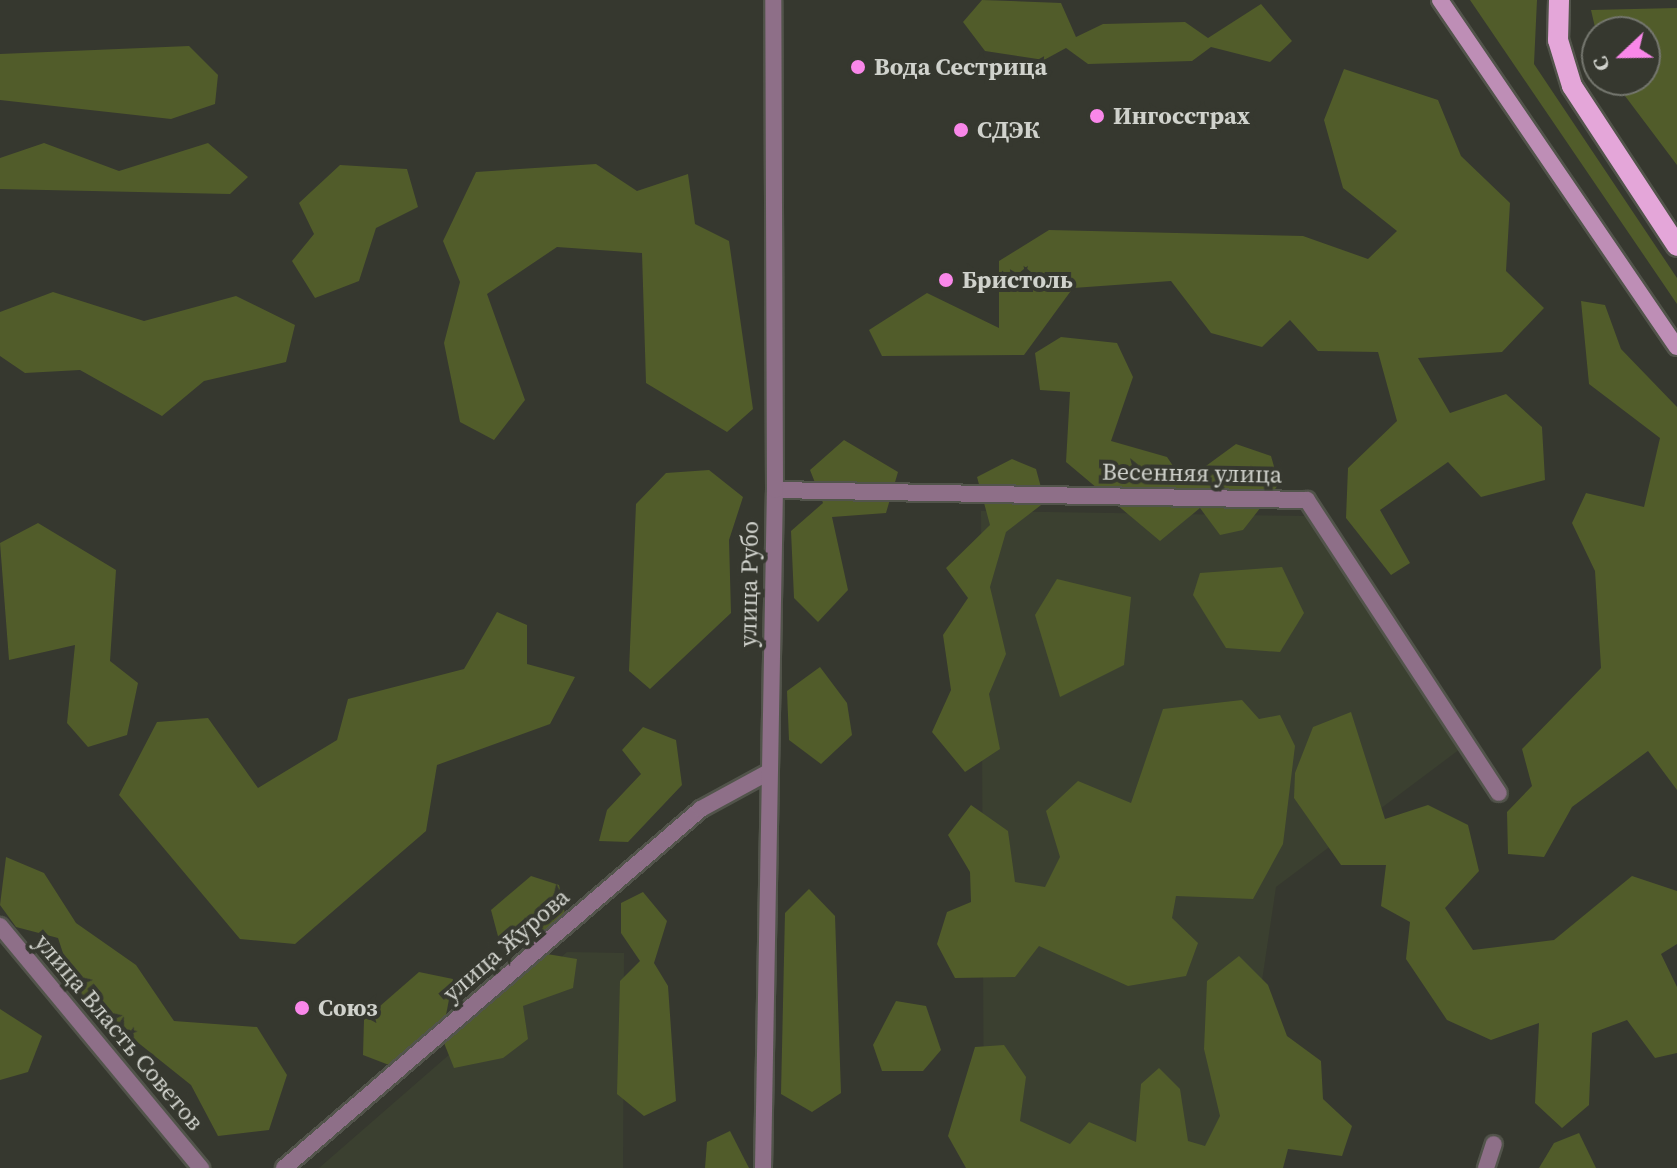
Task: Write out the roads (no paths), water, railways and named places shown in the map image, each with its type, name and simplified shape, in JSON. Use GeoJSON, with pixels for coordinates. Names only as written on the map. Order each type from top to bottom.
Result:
{"type":"FeatureCollection","features":[{"type":"Feature","properties":{"kind":"main road"},"geometry":{"type":"LineString","coordinates":[[1440,0],[1677,347]]}},
{"type":"Feature","properties":{"kind":"main road"},"geometry":{"type":"LineString","coordinates":[[1559,0],[1558,40],[1572,86],[1677,246]]}},
{"type":"Feature","properties":{"kind":"street","name":"улица Рубо"},"geometry":{"type":"LineString","coordinates":[[763,1168],[775,490],[773,0]]}},
{"type":"Feature","properties":{"kind":"street","name":"Весенняя улица"},"geometry":{"type":"LineString","coordinates":[[775,490],[1307,500],[1499,793]]}},
{"type":"Feature","properties":{"kind":"street","name":"улица Журова"},"geometry":{"type":"LineString","coordinates":[[284,1168],[701,809],[769,772]]}},
{"type":"Feature","properties":{"kind":"street","name":"улица Власть Советов"},"geometry":{"type":"LineString","coordinates":[[0,926],[201,1168]]}},
{"type":"Feature","properties":{"kind":"street"},"geometry":{"type":"LineString","coordinates":[[1486,1168],[1494,1144]]}},
{"type":"Feature","properties":{"kind":"place","name":"Вода Сестрица"},"geometry":{"type":"Point","coordinates":[858,67]}},
{"type":"Feature","properties":{"kind":"place","name":"Ингосстрах"},"geometry":{"type":"Point","coordinates":[1097,116]}},
{"type":"Feature","properties":{"kind":"place","name":"СДЭК"},"geometry":{"type":"Point","coordinates":[961,130]}},
{"type":"Feature","properties":{"kind":"place","name":"Бристоль"},"geometry":{"type":"Point","coordinates":[946,280]}},
{"type":"Feature","properties":{"kind":"place","name":"Союз"},"geometry":{"type":"Point","coordinates":[302,1008]}}]}
